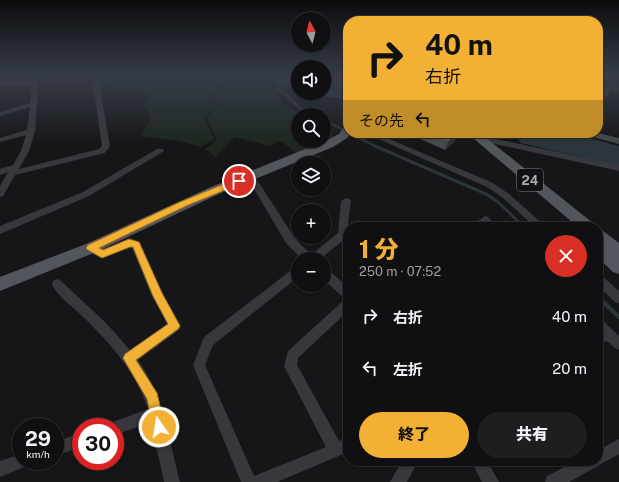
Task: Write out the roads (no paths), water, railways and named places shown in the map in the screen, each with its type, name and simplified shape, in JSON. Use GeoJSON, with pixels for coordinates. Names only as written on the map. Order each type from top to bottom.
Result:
{"type":"FeatureCollection","features":[{"type":"Feature","properties":{"kind":"main road"},"geometry":{"type":"LineString","coordinates":[[0,284],[91,248],[196,198],[330,144],[343,134]]}},
{"type":"Feature","properties":{"kind":"main road","name":"24"},"geometry":{"type":"LineString","coordinates":[[468,138],[566,222]]}},
{"type":"Feature","properties":{"kind":"main road","name":"24"},"geometry":{"type":"LineString","coordinates":[[479,138],[582,222]]}},
{"type":"Feature","properties":{"kind":"main road"},"geometry":{"type":"LineString","coordinates":[[603,240],[619,252]]}},
{"type":"Feature","properties":{"kind":"main road"},"geometry":{"type":"LineString","coordinates":[[603,253],[619,266]]}},
{"type":"Feature","properties":{"kind":"street"},"geometry":{"type":"LineString","coordinates":[[0,194],[25,151],[31,131],[34,99]]}},
{"type":"Feature","properties":{"kind":"street"},"geometry":{"type":"LineString","coordinates":[[0,172],[102,152],[106,146],[99,99]]}},
{"type":"Feature","properties":{"kind":"street"},"geometry":{"type":"LineString","coordinates":[[0,114],[33,104]]}},
{"type":"Feature","properties":{"kind":"street"},"geometry":{"type":"LineString","coordinates":[[0,140],[31,131]]}},
{"type":"Feature","properties":{"kind":"street"},"geometry":{"type":"LineString","coordinates":[[603,137],[619,141]]}},
{"type":"Feature","properties":{"kind":"street"},"geometry":{"type":"LineString","coordinates":[[381,138],[490,185],[506,196],[535,222]]}},
{"type":"Feature","properties":{"kind":"street"},"geometry":{"type":"LineString","coordinates":[[484,138],[619,168]]}},
{"type":"Feature","properties":{"kind":"street"},"geometry":{"type":"LineString","coordinates":[[0,230],[86,194],[160,151]]}},
{"type":"Feature","properties":{"kind":"street"},"geometry":{"type":"LineString","coordinates":[[251,177],[290,240],[302,252]]}},
{"type":"Feature","properties":{"kind":"street"},"geometry":{"type":"LineString","coordinates":[[345,222],[346,201]]}},
{"type":"Feature","properties":{"kind":"street"},"geometry":{"type":"LineString","coordinates":[[322,252],[343,236]]}},
{"type":"Feature","properties":{"kind":"street"},"geometry":{"type":"LineString","coordinates":[[91,248],[102,254],[129,243],[136,245],[158,296],[175,326],[129,358]]}},
{"type":"Feature","properties":{"kind":"street"},"geometry":{"type":"LineString","coordinates":[[249,482],[199,364],[208,341],[291,276]]}},
{"type":"Feature","properties":{"kind":"street"},"geometry":{"type":"LineString","coordinates":[[331,278],[343,289]]}},
{"type":"Feature","properties":{"kind":"street"},"geometry":{"type":"LineString","coordinates":[[57,284],[125,351],[152,397],[172,482]]}},
{"type":"Feature","properties":{"kind":"street"},"geometry":{"type":"LineString","coordinates":[[603,284],[619,298]]}},
{"type":"Feature","properties":{"kind":"street"},"geometry":{"type":"LineString","coordinates":[[258,482],[342,448],[290,366],[292,355],[343,309]]}},
{"type":"Feature","properties":{"kind":"street"},"geometry":{"type":"LineString","coordinates":[[603,337],[619,344]]}},
{"type":"Feature","properties":{"kind":"street"},"geometry":{"type":"LineString","coordinates":[[124,425],[156,413]]}},
{"type":"Feature","properties":{"kind":"street"},"geometry":{"type":"LineString","coordinates":[[603,455],[619,446]]}},
{"type":"Feature","properties":{"kind":"street"},"geometry":{"type":"LineString","coordinates":[[0,469],[12,465]]}},
{"type":"Feature","properties":{"kind":"street"},"geometry":{"type":"LineString","coordinates":[[398,482],[407,466]]}},
{"type":"Feature","properties":{"kind":"street"},"geometry":{"type":"LineString","coordinates":[[482,466],[491,482]]}},
{"type":"Feature","properties":{"kind":"street"},"geometry":{"type":"LineString","coordinates":[[553,482],[583,466]]}},
{"type":"Feature","properties":{"kind":"waterway"},"geometry":{"type":"LineString","coordinates":[[291,99],[300,108]]}},
{"type":"Feature","properties":{"kind":"waterway"},"geometry":{"type":"LineString","coordinates":[[331,124],[343,130]]}},
{"type":"Feature","properties":{"kind":"waterway"},"geometry":{"type":"LineString","coordinates":[[359,138],[375,146]]}},
{"type":"Feature","properties":{"kind":"waterway"},"geometry":{"type":"LineString","coordinates":[[375,146],[486,194],[498,202],[519,222]]}},
{"type":"Feature","properties":{"kind":"waterway"},"geometry":{"type":"LineString","coordinates":[[603,302],[619,317]]}}]}
